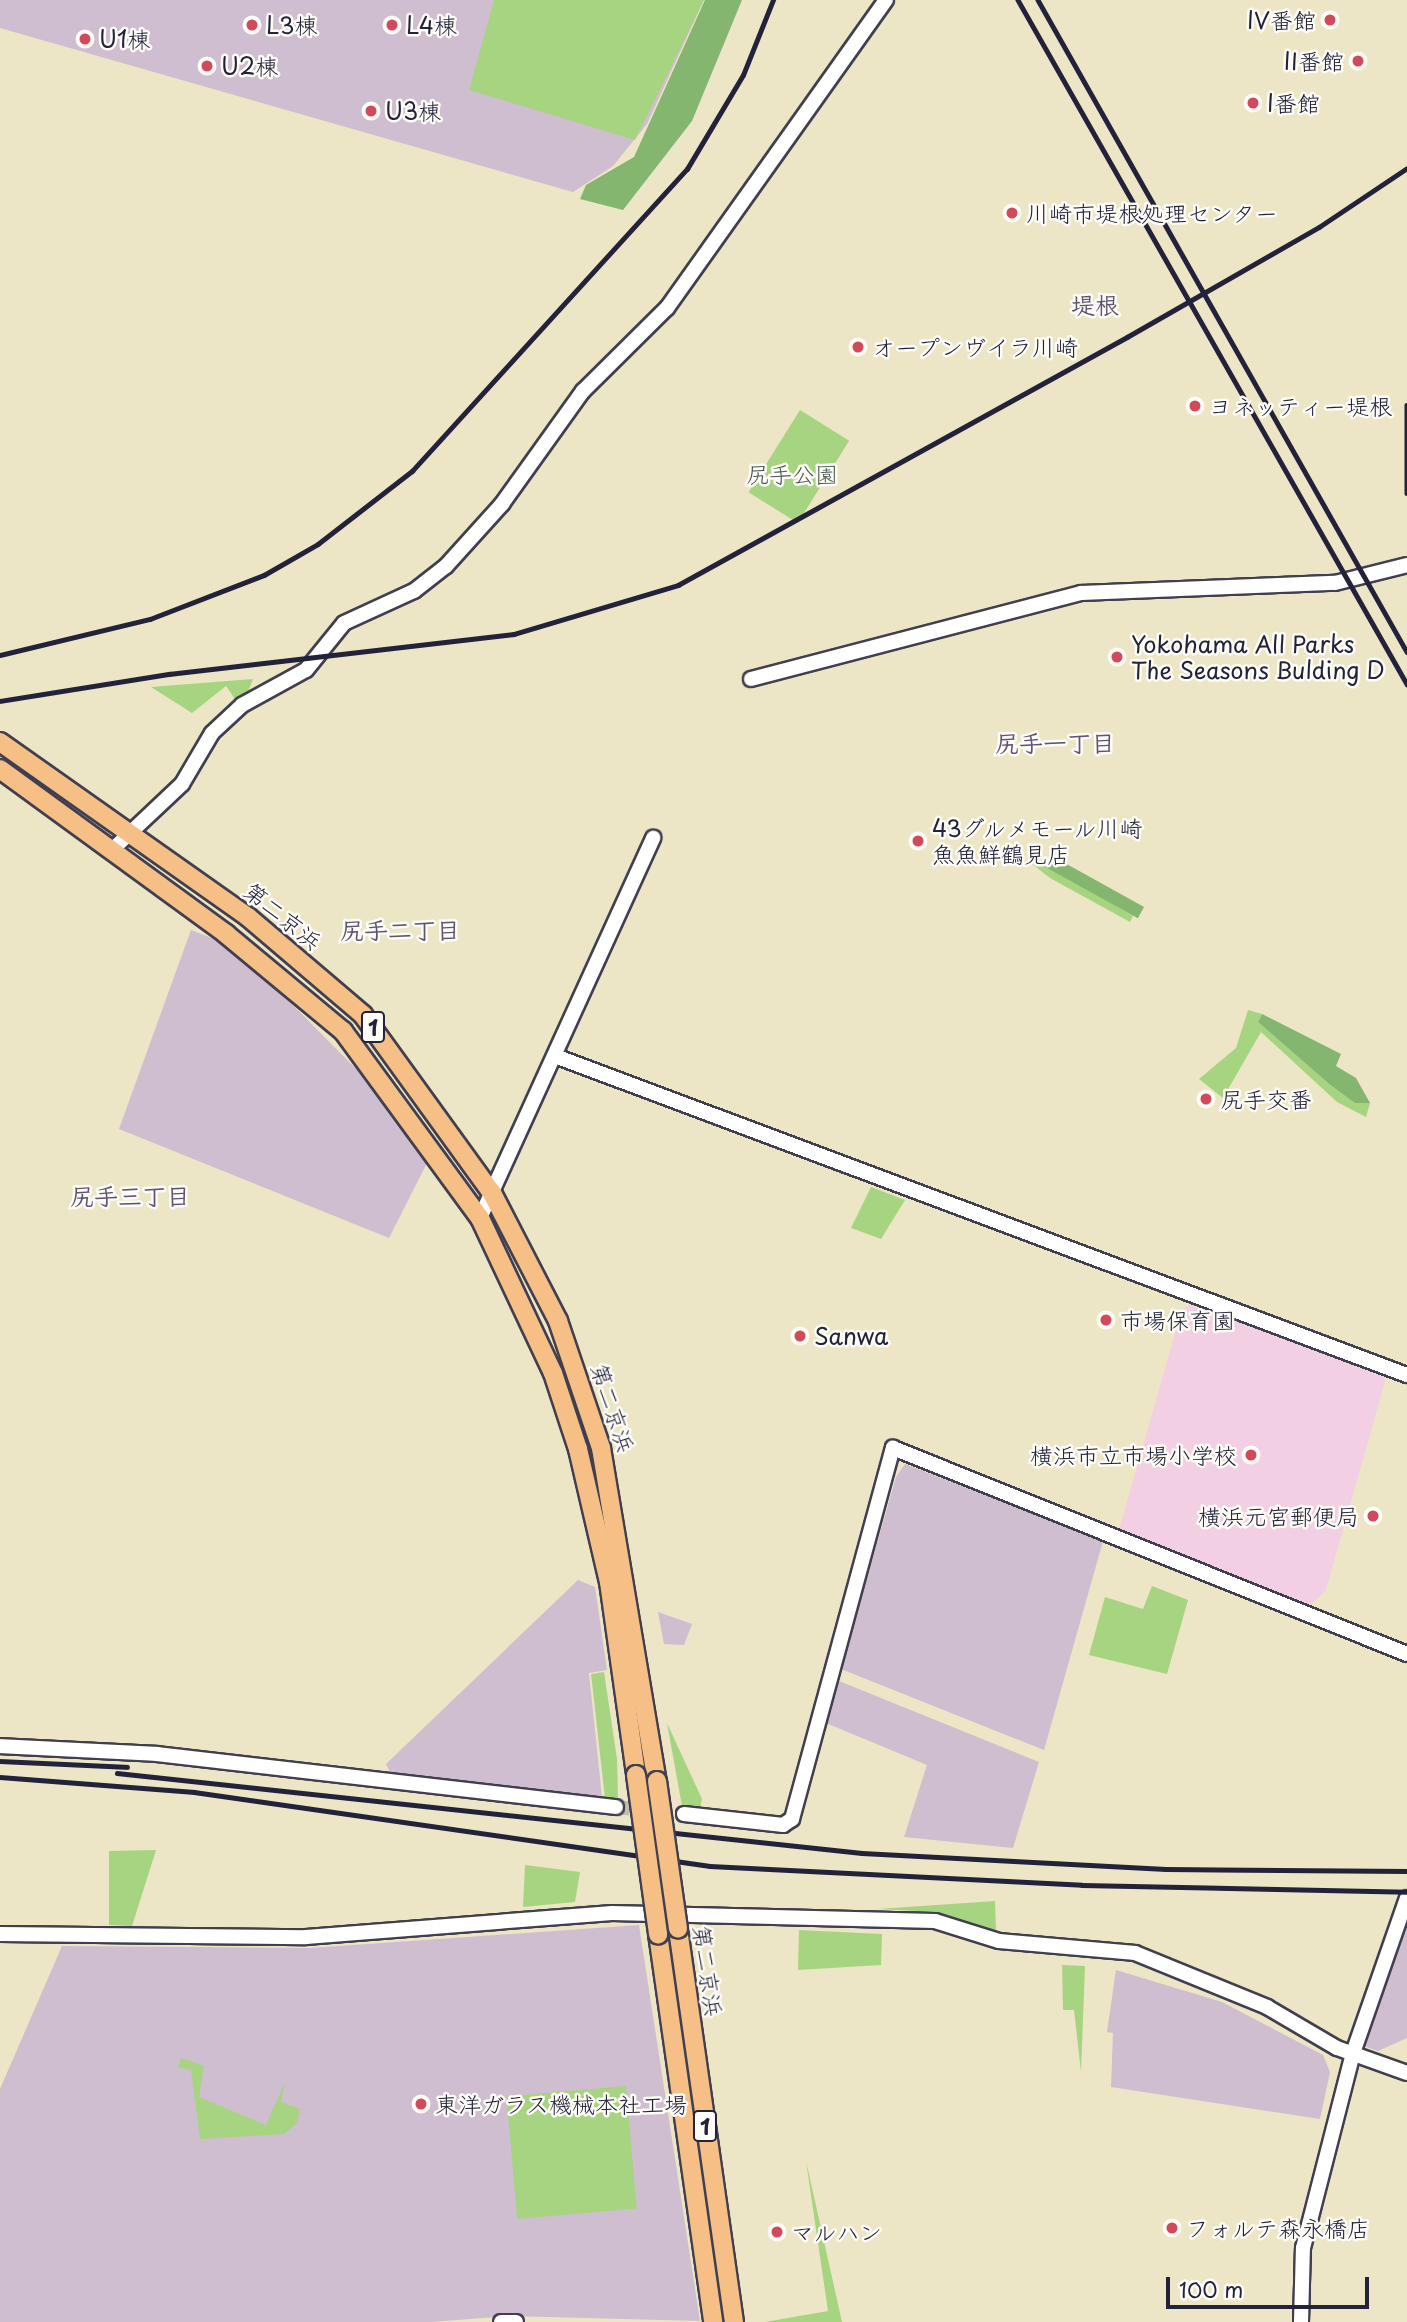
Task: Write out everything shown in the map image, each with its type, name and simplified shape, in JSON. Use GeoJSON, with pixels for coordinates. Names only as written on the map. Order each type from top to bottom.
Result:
{"type":"FeatureCollection","features":[{"type":"Feature","properties":{"kind":"highway","name":"第二京浜"},"geometry":{"type":"LineString","coordinates":[[0,742],[248,917],[363,1015],[492,1193],[558,1321],[601,1448],[657,1781],[734,2322]]}},
{"type":"Feature","properties":{"kind":"highway","name":"第二京浜"},"geometry":{"type":"LineString","coordinates":[[0,769],[113,849],[343,1031],[480,1218],[553,1373],[582,1462],[609,1582],[713,2322]]}},
{"type":"Feature","properties":{"kind":"street"},"geometry":{"type":"LineString","coordinates":[[113,849],[182,785],[212,733],[242,705],[306,670],[344,623],[414,591],[446,566],[502,504],[583,391],[667,307],[886,0]]}},
{"type":"Feature","properties":{"kind":"street"},"geometry":{"type":"LineString","coordinates":[[751,679],[1081,593],[1335,583],[1407,565]]}},
{"type":"Feature","properties":{"kind":"street"},"geometry":{"type":"LineString","coordinates":[[480,1218],[653,838]]}},
{"type":"Feature","properties":{"kind":"street"},"geometry":{"type":"LineString","coordinates":[[555,1056],[1407,1376]]}},
{"type":"Feature","properties":{"kind":"street"},"geometry":{"type":"LineString","coordinates":[[684,1814],[783,1825],[792,1819],[893,1448],[1407,1654]]}},
{"type":"Feature","properties":{"kind":"street"},"geometry":{"type":"LineString","coordinates":[[0,1746],[158,1754],[616,1807]]}},
{"type":"Feature","properties":{"kind":"street"},"geometry":{"type":"LineString","coordinates":[[1301,2322],[1303,2248],[1353,2053],[1407,1898]]}},
{"type":"Feature","properties":{"kind":"street"},"geometry":{"type":"LineString","coordinates":[[0,1934],[306,1937],[612,1913],[935,1921],[999,1941],[1135,1953],[1267,2007],[1353,2053],[1407,2073]]}},
{"type":"Feature","properties":{"kind":"street"},"geometry":{"type":"LineString","coordinates":[[501,2322],[516,2322]]}},
{"type":"Feature","properties":{"kind":"shaded area"},"geometry":{"type":"Polygon","coordinates":[[[0,0],[704,0],[647,124],[613,166],[573,192],[0,28],[0,0]]]}},
{"type":"Feature","properties":{"kind":"shaded area"},"geometry":{"type":"Polygon","coordinates":[[[191,930],[222,942],[273,985],[370,1083],[429,1159],[389,1238],[119,1129],[191,930]]]}},
{"type":"Feature","properties":{"kind":"shaded area","name":"横浜市立市場小学校"},"geometry":{"type":"Polygon","coordinates":[[[1190,1305],[1381,1372],[1385,1381],[1326,1590],[1310,1606],[1118,1534],[1182,1309],[1190,1305]]]}},
{"type":"Feature","properties":{"kind":"shaded area"},"geometry":{"type":"Polygon","coordinates":[[[905,1464],[1103,1541],[1044,1750],[841,1669],[896,1477],[905,1464]]]}},
{"type":"Feature","properties":{"kind":"shaded area"},"geometry":{"type":"Polygon","coordinates":[[[578,1580],[595,1587],[607,1670],[589,1673],[602,1797],[390,1772],[386,1764],[578,1580]]]}},
{"type":"Feature","properties":{"kind":"shaded area"},"geometry":{"type":"Polygon","coordinates":[[[658,1612],[692,1624],[684,1645],[664,1644],[658,1612]]]}},
{"type":"Feature","properties":{"kind":"shaded area"},"geometry":{"type":"Polygon","coordinates":[[[839,1681],[1039,1762],[1013,1848],[904,1837],[927,1765],[826,1723],[839,1681]]]}},
{"type":"Feature","properties":{"kind":"shaded area"},"geometry":{"type":"Polygon","coordinates":[[[1407,1924],[1407,2038],[1378,2051],[1364,2046],[1407,1924]]]}},
{"type":"Feature","properties":{"kind":"shaded area"},"geometry":{"type":"Polygon","coordinates":[[[639,1925],[700,2321],[509,2316],[431,2322],[0,2322],[0,2089],[62,1946],[310,1948],[639,1925]]]}},
{"type":"Feature","properties":{"kind":"shaded area"},"geometry":{"type":"Polygon","coordinates":[[[1116,1970],[1222,2002],[1323,2055],[1330,2072],[1320,2119],[1111,2087],[1113,2033],[1107,2032],[1116,1970]]]}},
{"type":"Feature","properties":{"kind":"green space"},"geometry":{"type":"Polygon","coordinates":[[[494,0],[704,0],[635,140],[469,90],[494,0]]]}},
{"type":"Feature","properties":{"kind":"green space"},"geometry":{"type":"Polygon","coordinates":[[[705,0],[742,0],[692,121],[623,210],[580,199],[586,185],[634,157],[705,0]]]}},
{"type":"Feature","properties":{"kind":"green space","name":"尻手公園"},"geometry":{"type":"Polygon","coordinates":[[[800,410],[849,441],[798,523],[749,492],[800,410]]]}},
{"type":"Feature","properties":{"kind":"green space"},"geometry":{"type":"Polygon","coordinates":[[[253,679],[247,694],[235,699],[226,686],[192,713],[151,687],[253,679]]]}},
{"type":"Feature","properties":{"kind":"green space"},"geometry":{"type":"Polygon","coordinates":[[[1035,857],[1133,916],[1130,922],[1050,878],[1031,863],[1035,857]]]}},
{"type":"Feature","properties":{"kind":"green space"},"geometry":{"type":"Polygon","coordinates":[[[1054,857],[1144,907],[1138,918],[1048,868],[1054,857]]]}},
{"type":"Feature","properties":{"kind":"green space"},"geometry":{"type":"Polygon","coordinates":[[[1248,1010],[1262,1014],[1258,1022],[1328,1083],[1370,1103],[1366,1117],[1337,1102],[1261,1032],[1223,1098],[1199,1079],[1236,1048],[1248,1010]]]}},
{"type":"Feature","properties":{"kind":"green space"},"geometry":{"type":"Polygon","coordinates":[[[1262,1014],[1341,1054],[1336,1066],[1356,1078],[1370,1103],[1355,1103],[1328,1083],[1258,1022],[1262,1014]]]}},
{"type":"Feature","properties":{"kind":"green space"},"geometry":{"type":"Polygon","coordinates":[[[871,1187],[905,1200],[881,1239],[851,1228],[871,1187]]]}},
{"type":"Feature","properties":{"kind":"green space"},"geometry":{"type":"Polygon","coordinates":[[[1152,1586],[1188,1600],[1167,1674],[1089,1655],[1105,1597],[1143,1609],[1152,1586]]]}},
{"type":"Feature","properties":{"kind":"green space"},"geometry":{"type":"Polygon","coordinates":[[[604,1672],[617,1759],[618,1798],[605,1798],[591,1674],[604,1672]]]}},
{"type":"Feature","properties":{"kind":"green space"},"geometry":{"type":"Polygon","coordinates":[[[667,1723],[702,1799],[700,1808],[682,1806],[667,1723]]]}},
{"type":"Feature","properties":{"kind":"green space"},"geometry":{"type":"Polygon","coordinates":[[[156,1850],[132,1926],[109,1925],[109,1851],[156,1850]]]}},
{"type":"Feature","properties":{"kind":"green space"},"geometry":{"type":"Polygon","coordinates":[[[525,1865],[580,1872],[575,1902],[523,1907],[525,1865]]]}},
{"type":"Feature","properties":{"kind":"green space"},"geometry":{"type":"Polygon","coordinates":[[[995,1901],[996,1931],[937,1912],[878,1909],[995,1901]]]}},
{"type":"Feature","properties":{"kind":"green space"},"geometry":{"type":"Polygon","coordinates":[[[799,1930],[882,1934],[881,1965],[798,1970],[799,1930]]]}},
{"type":"Feature","properties":{"kind":"green space"},"geometry":{"type":"Polygon","coordinates":[[[1062,1965],[1085,1966],[1081,2072],[1074,2010],[1063,2010],[1062,1965]]]}},
{"type":"Feature","properties":{"kind":"green space"},"geometry":{"type":"Polygon","coordinates":[[[181,2058],[204,2066],[199,2097],[266,2125],[285,2082],[281,2102],[300,2109],[297,2123],[284,2134],[200,2139],[191,2070],[178,2067],[181,2058]]]}},
{"type":"Feature","properties":{"kind":"green space"},"geometry":{"type":"Polygon","coordinates":[[[626,2086],[637,2209],[517,2219],[506,2096],[626,2086]]]}},
{"type":"Feature","properties":{"kind":"green space"},"geometry":{"type":"Polygon","coordinates":[[[806,2161],[842,2322],[765,2322],[828,2311],[806,2161]]]}},
{"type":"Feature","properties":{"kind":"tunnel"},"geometry":{"type":"LineString","coordinates":[[616,1807],[684,1814]]}},
{"type":"Feature","properties":{"kind":"railway"},"geometry":{"type":"LineString","coordinates":[[0,655],[150,619],[264,575],[318,544],[412,471],[687,169],[743,75],[773,0]]}},
{"type":"Feature","properties":{"kind":"railway"},"geometry":{"type":"LineString","coordinates":[[1018,0],[1407,684]]}},
{"type":"Feature","properties":{"kind":"railway"},"geometry":{"type":"LineString","coordinates":[[1038,0],[1407,652]]}},
{"type":"Feature","properties":{"kind":"railway"},"geometry":{"type":"LineString","coordinates":[[0,701],[169,674],[514,634],[678,585],[1127,337],[1319,227],[1407,168]]}},
{"type":"Feature","properties":{"kind":"railway"},"geometry":{"type":"LineString","coordinates":[[1407,405],[1407,493]]}},
{"type":"Feature","properties":{"kind":"railway"},"geometry":{"type":"LineString","coordinates":[[0,1761],[127,1767]]}},
{"type":"Feature","properties":{"kind":"railway"},"geometry":{"type":"LineString","coordinates":[[117,1773],[862,1853],[1166,1869],[1407,1871]]}},
{"type":"Feature","properties":{"kind":"railway"},"geometry":{"type":"LineString","coordinates":[[0,1777],[194,1792],[710,1866],[1082,1885],[1407,1892]]}},
{"type":"Feature","properties":{"kind":"place","name":"IV番館"},"geometry":{"type":"Point","coordinates":[1330,20]}},
{"type":"Feature","properties":{"kind":"place","name":"L3棟"},"geometry":{"type":"Point","coordinates":[252,25]}},
{"type":"Feature","properties":{"kind":"place","name":"L4棟"},"geometry":{"type":"Point","coordinates":[392,25]}},
{"type":"Feature","properties":{"kind":"place","name":"U1棟"},"geometry":{"type":"Point","coordinates":[85,39]}},
{"type":"Feature","properties":{"kind":"place","name":"II番館"},"geometry":{"type":"Point","coordinates":[1358,61]}},
{"type":"Feature","properties":{"kind":"place","name":"U2棟"},"geometry":{"type":"Point","coordinates":[207,66]}},
{"type":"Feature","properties":{"kind":"place","name":"I番館"},"geometry":{"type":"Point","coordinates":[1253,103]}},
{"type":"Feature","properties":{"kind":"place","name":"U3棟"},"geometry":{"type":"Point","coordinates":[371,111]}},
{"type":"Feature","properties":{"kind":"place","name":"川崎市堤根処理センター"},"geometry":{"type":"Point","coordinates":[1012,213]}},
{"type":"Feature","properties":{"kind":"place","name":"オープンヴイラ川崎"},"geometry":{"type":"Point","coordinates":[858,347]}},
{"type":"Feature","properties":{"kind":"place","name":"ヨネッティー堤根"},"geometry":{"type":"Point","coordinates":[1195,406]}},
{"type":"Feature","properties":{"kind":"place","name":"Yokohama All Parks The Seasons Bulding D"},"geometry":{"type":"Point","coordinates":[1117,657]}},
{"type":"Feature","properties":{"kind":"place","name":"43グルメモール川崎 魚魚鮮鶴見店"},"geometry":{"type":"Point","coordinates":[918,841]}},
{"type":"Feature","properties":{"kind":"place","name":"尻手交番"},"geometry":{"type":"Point","coordinates":[1206,1099]}},
{"type":"Feature","properties":{"kind":"place","name":"市場保育園"},"geometry":{"type":"Point","coordinates":[1106,1320]}},
{"type":"Feature","properties":{"kind":"place","name":"Sanwa"},"geometry":{"type":"Point","coordinates":[800,1336]}},
{"type":"Feature","properties":{"kind":"place","name":"横浜市立市場小学校"},"geometry":{"type":"Point","coordinates":[1251,1455]}},
{"type":"Feature","properties":{"kind":"place","name":"横浜元宮郵便局"},"geometry":{"type":"Point","coordinates":[1373,1516]}},
{"type":"Feature","properties":{"kind":"place","name":"東洋ガラス機械本社工場"},"geometry":{"type":"Point","coordinates":[421,2104]}},
{"type":"Feature","properties":{"kind":"place","name":"フォルテ森永橋店"},"geometry":{"type":"Point","coordinates":[1172,2228]}},
{"type":"Feature","properties":{"kind":"place","name":"マルハン"},"geometry":{"type":"Point","coordinates":[777,2232]}},
{"type":"Feature","properties":{"kind":"district","name":"堤根"},"geometry":{"type":"Point","coordinates":[1095,305]}},
{"type":"Feature","properties":{"kind":"district","name":"尻手一丁目"},"geometry":{"type":"Point","coordinates":[1055,743]}},
{"type":"Feature","properties":{"kind":"district","name":"尻手二丁目"},"geometry":{"type":"Point","coordinates":[400,930]}},
{"type":"Feature","properties":{"kind":"district","name":"尻手三丁目"},"geometry":{"type":"Point","coordinates":[130,1196]}}]}
